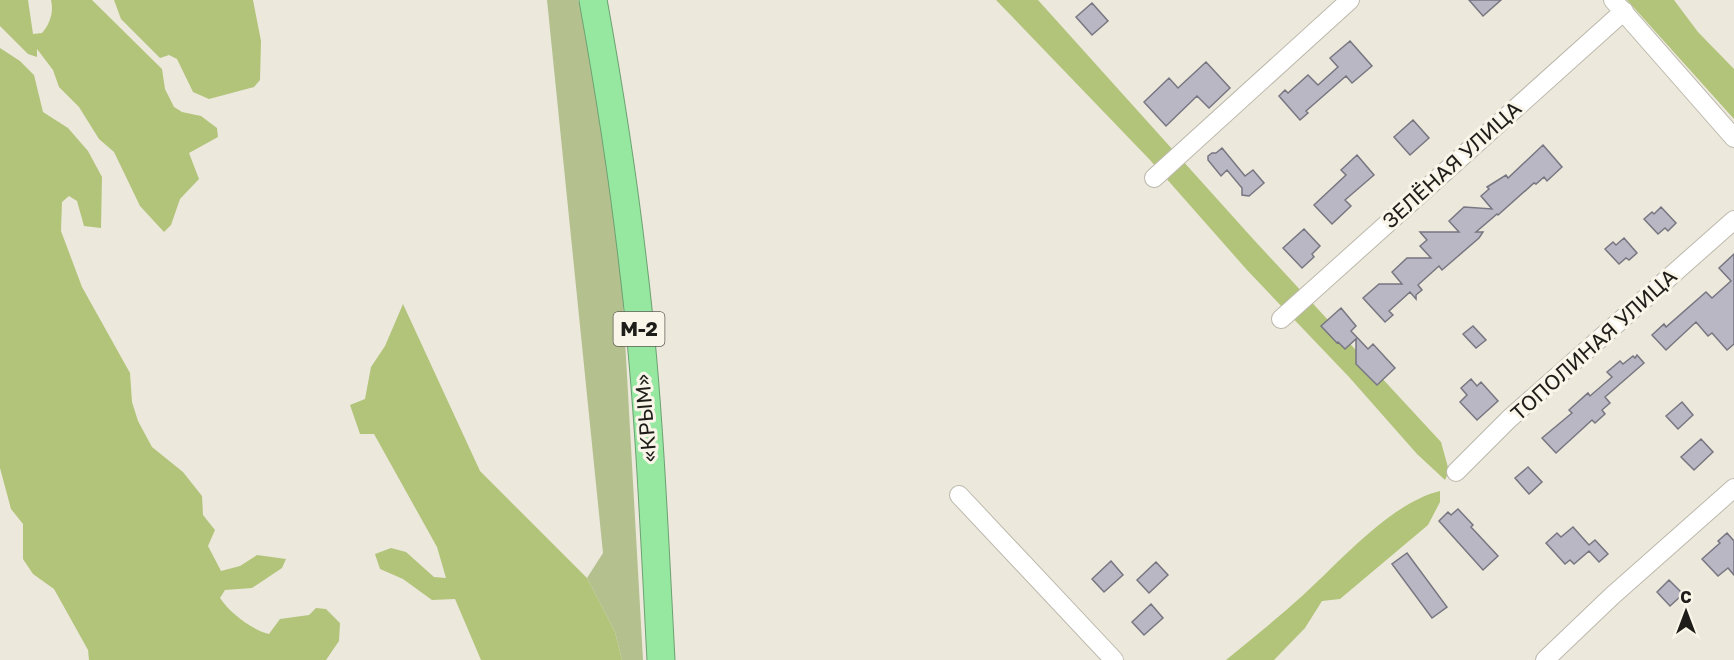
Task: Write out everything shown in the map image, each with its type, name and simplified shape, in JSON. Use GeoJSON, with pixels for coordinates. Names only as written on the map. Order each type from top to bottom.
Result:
{"type":"FeatureCollection","features":[{"type":"Feature","properties":{"kind":"highway","name":"«КРЫМ»"},"geometry":{"type":"LineString","coordinates":[[593,0],[604,60],[633,266],[651,470],[661,660]]}},
{"type":"Feature","properties":{"kind":"highway"},"geometry":{"type":"LineString","coordinates":[[603,0],[649,325],[671,660]]}},
{"type":"Feature","properties":{"kind":"street"},"geometry":{"type":"LineString","coordinates":[[1154,178],[1350,0]]}},
{"type":"Feature","properties":{"kind":"street"},"geometry":{"type":"LineString","coordinates":[[1618,5],[1734,138]]}},
{"type":"Feature","properties":{"kind":"street","name":"ЗЕЛЁНАЯ УЛИЦА"},"geometry":{"type":"LineString","coordinates":[[1281,319],[1618,5]]}},
{"type":"Feature","properties":{"kind":"street","name":"ТОПОЛИНАЯ УЛИЦА"},"geometry":{"type":"LineString","coordinates":[[1456,472],[1509,419],[1734,220]]}},
{"type":"Feature","properties":{"kind":"street"},"geometry":{"type":"LineString","coordinates":[[1545,660],[1734,488]]}},
{"type":"Feature","properties":{"kind":"street"},"geometry":{"type":"LineString","coordinates":[[959,495],[1114,660]]}},
{"type":"Feature","properties":{"kind":"green space"},"geometry":{"type":"Polygon","coordinates":[[[0,0],[28,0],[33,34],[42,33],[47,26],[52,13],[51,0],[92,0],[162,69],[165,89],[174,107],[182,112],[201,116],[217,128],[218,137],[189,153],[199,179],[180,199],[171,225],[164,232],[140,206],[114,152],[99,139],[79,107],[59,87],[53,70],[37,49],[37,57],[28,54],[0,26],[0,0]]]}},
{"type":"Feature","properties":{"kind":"green space"},"geometry":{"type":"Polygon","coordinates":[[[114,0],[253,0],[261,41],[260,80],[254,87],[209,99],[193,92],[177,59],[169,55],[160,58],[121,19],[114,0]]]}},
{"type":"Feature","properties":{"kind":"green space"},"geometry":{"type":"Polygon","coordinates":[[[547,0],[578,0],[596,50],[622,286],[643,660],[622,660],[615,632],[587,578],[603,553],[547,0]]]}},
{"type":"Feature","properties":{"kind":"green space"},"geometry":{"type":"Polygon","coordinates":[[[996,0],[1038,0],[1254,240],[1441,442],[1449,471],[1445,480],[1417,454],[1349,377],[1247,270],[1150,160],[996,0]]]}},
{"type":"Feature","properties":{"kind":"green space"},"geometry":{"type":"Polygon","coordinates":[[[1627,0],[1674,0],[1698,32],[1734,69],[1734,119],[1627,0]]]}},
{"type":"Feature","properties":{"kind":"green space"},"geometry":{"type":"Polygon","coordinates":[[[0,48],[20,61],[34,75],[43,112],[68,128],[88,151],[102,177],[101,228],[84,226],[77,201],[69,196],[62,202],[61,231],[82,287],[130,373],[132,402],[138,421],[152,447],[183,472],[202,496],[203,515],[215,530],[208,546],[221,571],[240,566],[257,555],[286,559],[282,568],[252,588],[225,590],[220,598],[242,620],[269,634],[280,619],[309,615],[316,608],[326,609],[340,623],[339,641],[326,660],[89,660],[88,650],[54,589],[33,574],[23,559],[23,524],[11,509],[0,468],[0,48]]]}},
{"type":"Feature","properties":{"kind":"green space"},"geometry":{"type":"Polygon","coordinates":[[[403,304],[480,471],[587,578],[615,632],[622,660],[481,660],[455,599],[432,600],[403,579],[380,569],[375,554],[391,548],[406,552],[434,577],[446,578],[437,547],[374,434],[360,434],[350,405],[365,399],[371,367],[385,346],[403,304]]]}},
{"type":"Feature","properties":{"kind":"green space"},"geometry":{"type":"Polygon","coordinates":[[[1440,491],[1440,502],[1428,525],[1340,599],[1322,601],[1305,628],[1274,660],[1226,660],[1292,605],[1384,521],[1421,498],[1440,491]]]}},
{"type":"Feature","properties":{"kind":"building"},"geometry":{"type":"Polygon","coordinates":[[[1469,0],[1501,0],[1483,16],[1469,0]]]}},
{"type":"Feature","properties":{"kind":"building"},"geometry":{"type":"Polygon","coordinates":[[[1092,3],[1108,21],[1092,35],[1076,17],[1092,3]]]}},
{"type":"Feature","properties":{"kind":"building"},"geometry":{"type":"Polygon","coordinates":[[[1350,41],[1372,66],[1352,83],[1346,76],[1306,111],[1308,113],[1300,120],[1279,96],[1285,90],[1288,93],[1308,75],[1318,85],[1338,67],[1330,58],[1350,41]]]}},
{"type":"Feature","properties":{"kind":"building"},"geometry":{"type":"Polygon","coordinates":[[[1206,62],[1230,88],[1209,108],[1197,96],[1166,126],[1144,102],[1169,78],[1178,88],[1206,62]]]}},
{"type":"Feature","properties":{"kind":"building"},"geometry":{"type":"Polygon","coordinates":[[[1413,120],[1429,138],[1410,155],[1394,137],[1413,120]]]}},
{"type":"Feature","properties":{"kind":"building"},"geometry":{"type":"Polygon","coordinates":[[[1543,145],[1562,167],[1547,181],[1544,177],[1536,184],[1534,183],[1476,232],[1483,232],[1442,270],[1439,266],[1418,285],[1422,290],[1416,295],[1416,299],[1410,292],[1389,311],[1393,315],[1385,322],[1363,298],[1379,284],[1402,284],[1392,272],[1407,258],[1431,258],[1420,246],[1427,240],[1420,232],[1459,232],[1449,221],[1464,207],[1492,209],[1481,196],[1489,189],[1487,187],[1506,175],[1508,178],[1543,145]]]}},
{"type":"Feature","properties":{"kind":"building"},"geometry":{"type":"Polygon","coordinates":[[[1222,148],[1245,176],[1253,170],[1264,183],[1249,196],[1242,195],[1242,188],[1227,170],[1221,176],[1208,160],[1208,156],[1222,148]]]}},
{"type":"Feature","properties":{"kind":"building"},"geometry":{"type":"Polygon","coordinates":[[[1357,155],[1374,175],[1345,200],[1351,206],[1332,224],[1314,205],[1346,175],[1341,170],[1357,155]]]}},
{"type":"Feature","properties":{"kind":"building"},"geometry":{"type":"Polygon","coordinates":[[[1661,207],[1676,223],[1668,231],[1665,228],[1658,234],[1644,219],[1661,207]]]}},
{"type":"Feature","properties":{"kind":"building"},"geometry":{"type":"Polygon","coordinates":[[[1304,229],[1320,246],[1312,254],[1314,257],[1302,268],[1283,248],[1304,229]]]}},
{"type":"Feature","properties":{"kind":"building"},"geometry":{"type":"Polygon","coordinates":[[[1624,238],[1637,253],[1629,260],[1626,258],[1619,264],[1605,249],[1613,242],[1616,245],[1624,238]]]}},
{"type":"Feature","properties":{"kind":"building"},"geometry":{"type":"Polygon","coordinates":[[[1734,254],[1734,344],[1727,350],[1712,333],[1708,336],[1696,322],[1666,350],[1652,335],[1664,324],[1666,327],[1706,292],[1712,298],[1731,281],[1719,268],[1734,254]]]}},
{"type":"Feature","properties":{"kind":"building"},"geometry":{"type":"Polygon","coordinates":[[[1341,308],[1356,326],[1351,331],[1368,349],[1373,344],[1395,368],[1377,385],[1356,364],[1356,339],[1345,349],[1321,326],[1341,308]]]}},
{"type":"Feature","properties":{"kind":"building"},"geometry":{"type":"Polygon","coordinates":[[[1473,326],[1486,340],[1476,348],[1463,334],[1473,326]]]}},
{"type":"Feature","properties":{"kind":"building"},"geometry":{"type":"Polygon","coordinates":[[[1637,355],[1644,363],[1605,397],[1610,403],[1602,410],[1605,414],[1595,423],[1592,420],[1556,453],[1542,438],[1572,413],[1569,410],[1588,393],[1590,396],[1612,377],[1607,372],[1620,361],[1623,364],[1637,355]]]}},
{"type":"Feature","properties":{"kind":"building"},"geometry":{"type":"Polygon","coordinates":[[[1471,379],[1477,386],[1481,382],[1498,401],[1477,420],[1460,402],[1467,395],[1461,388],[1471,379]]]}},
{"type":"Feature","properties":{"kind":"building"},"geometry":{"type":"Polygon","coordinates":[[[1682,402],[1693,415],[1678,429],[1666,416],[1682,402]]]}},
{"type":"Feature","properties":{"kind":"building"},"geometry":{"type":"Polygon","coordinates":[[[1701,439],[1713,452],[1694,470],[1681,457],[1701,439]]]}},
{"type":"Feature","properties":{"kind":"building"},"geometry":{"type":"Polygon","coordinates":[[[1528,467],[1542,482],[1529,494],[1515,478],[1528,467]]]}},
{"type":"Feature","properties":{"kind":"building"},"geometry":{"type":"Polygon","coordinates":[[[1458,509],[1498,556],[1483,570],[1439,521],[1448,512],[1451,515],[1458,509]]]}},
{"type":"Feature","properties":{"kind":"building"},"geometry":{"type":"Polygon","coordinates":[[[1573,527],[1589,545],[1595,540],[1608,554],[1599,562],[1589,551],[1574,564],[1570,560],[1565,564],[1546,543],[1557,533],[1561,537],[1573,527]]]}},
{"type":"Feature","properties":{"kind":"building"},"geometry":{"type":"Polygon","coordinates":[[[1727,533],[1734,541],[1734,575],[1728,568],[1718,576],[1702,559],[1720,543],[1718,541],[1727,533]]]}},
{"type":"Feature","properties":{"kind":"building"},"geometry":{"type":"Polygon","coordinates":[[[1407,553],[1447,607],[1432,618],[1392,564],[1407,553]]]}},
{"type":"Feature","properties":{"kind":"building"},"geometry":{"type":"Polygon","coordinates":[[[1111,561],[1123,575],[1104,592],[1092,579],[1111,561]]]}},
{"type":"Feature","properties":{"kind":"building"},"geometry":{"type":"Polygon","coordinates":[[[1156,562],[1168,575],[1149,593],[1137,580],[1156,562]]]}},
{"type":"Feature","properties":{"kind":"building"},"geometry":{"type":"Polygon","coordinates":[[[1669,580],[1683,594],[1670,606],[1657,592],[1669,580]]]}},
{"type":"Feature","properties":{"kind":"building"},"geometry":{"type":"Polygon","coordinates":[[[1151,604],[1163,618],[1144,635],[1132,622],[1151,604]]]}}]}
